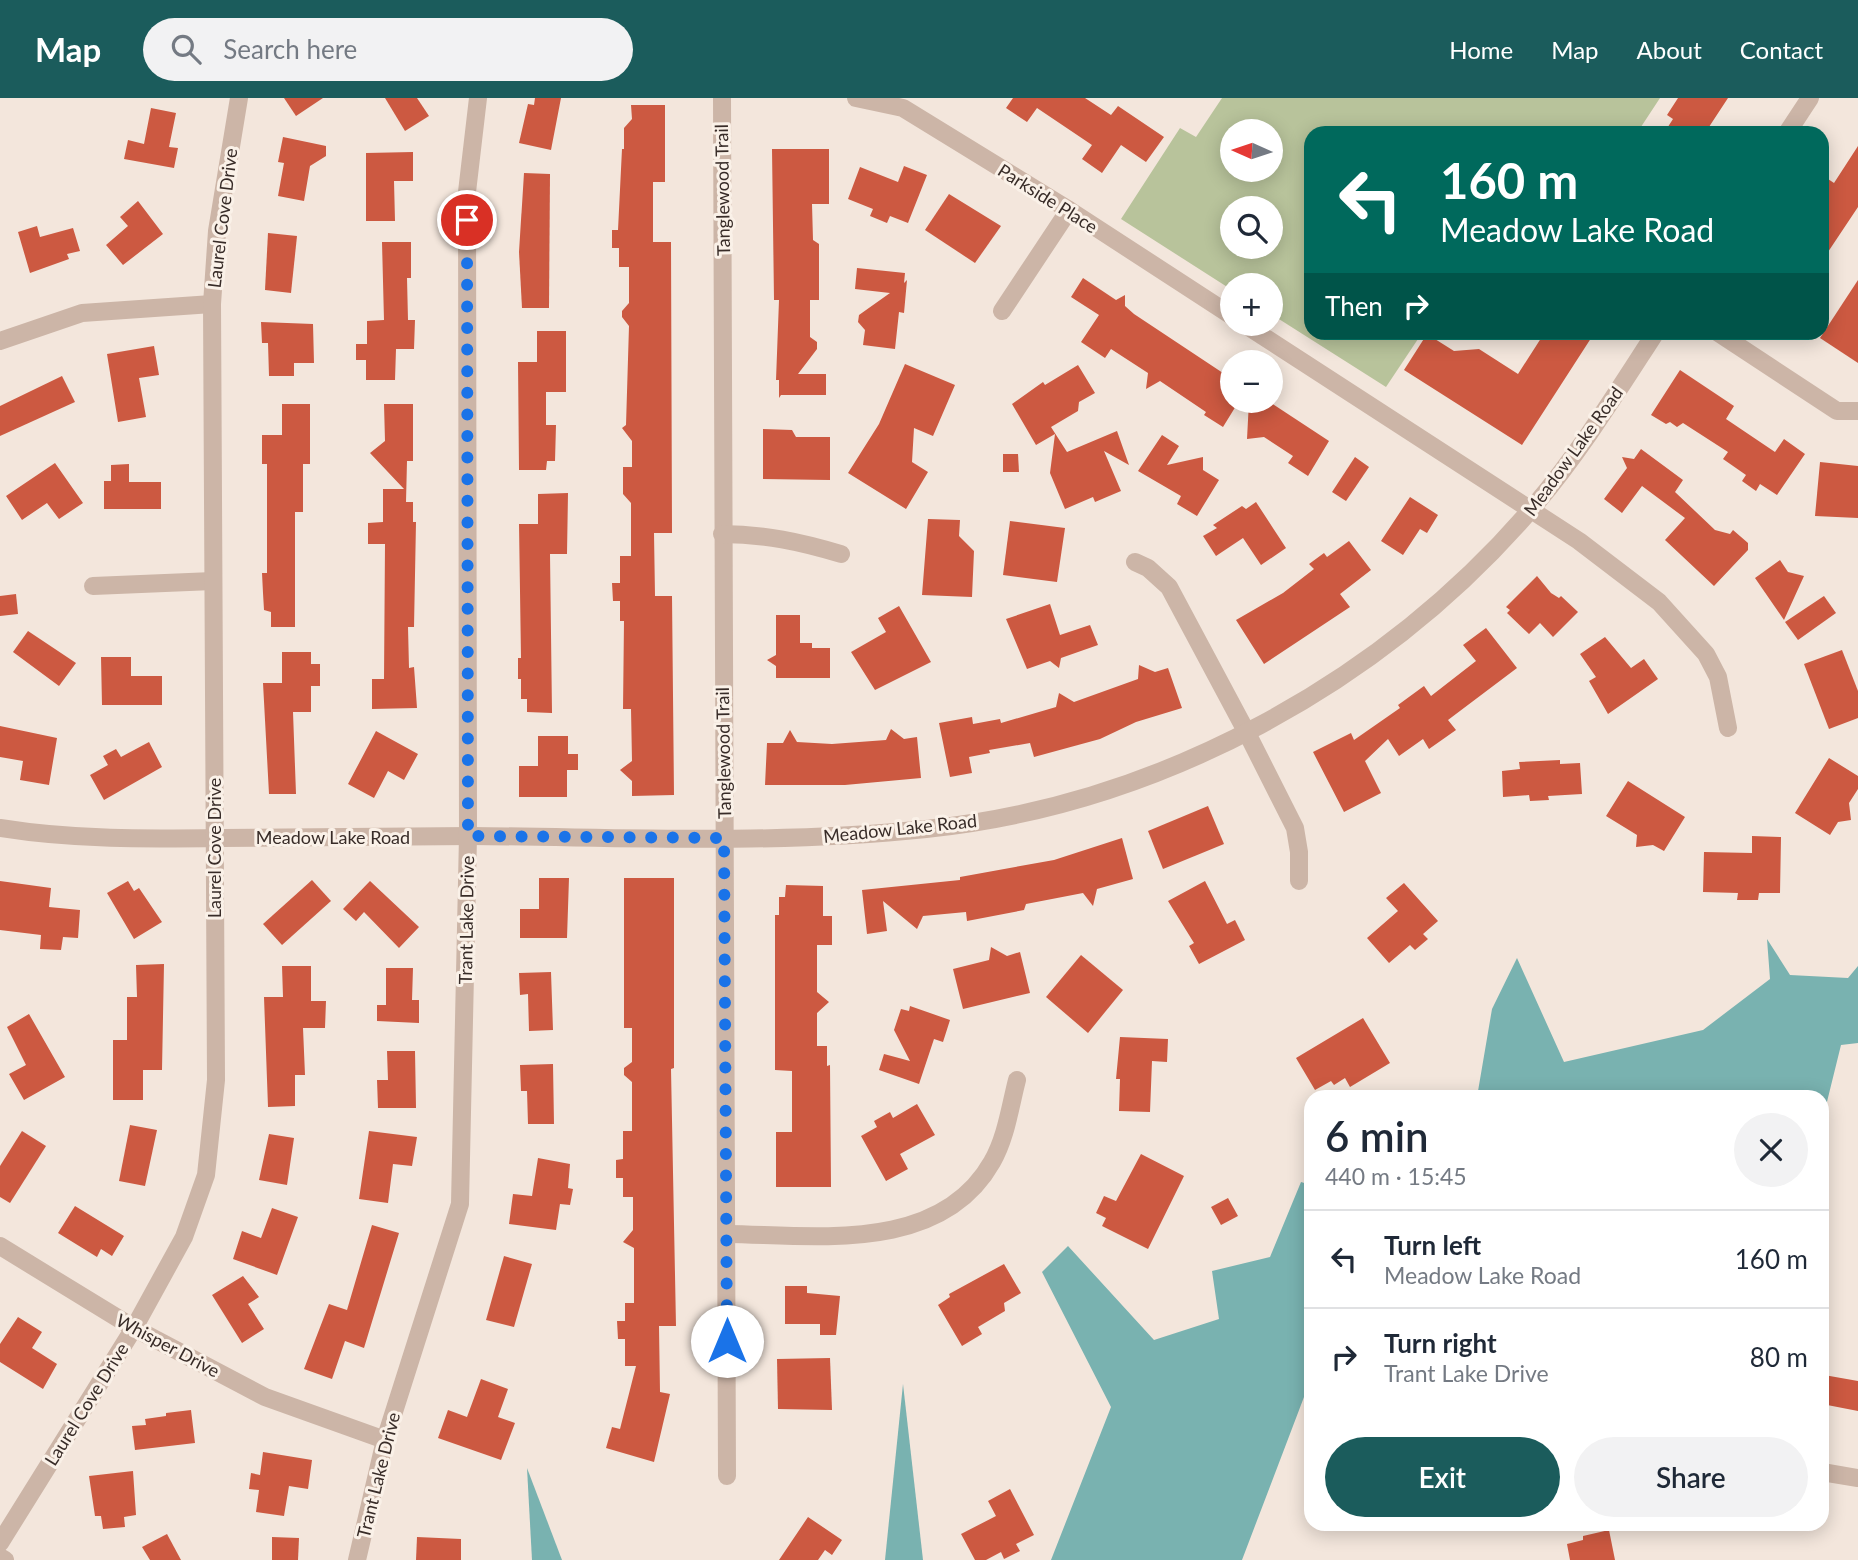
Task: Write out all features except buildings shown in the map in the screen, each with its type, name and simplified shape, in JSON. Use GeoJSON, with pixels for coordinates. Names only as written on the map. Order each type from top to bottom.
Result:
{"type":"FeatureCollection","features":[{"type":"Feature","properties":{"kind":"street","name":"Laurel Cove Drive"},"geometry":{"type":"LineString","coordinates":[[0,1543],[134,1328],[184,1237],[199,1198],[211,1143],[216,1080],[212,304],[217,231],[239,98]]}},
{"type":"Feature","properties":{"kind":"street","name":"Trant Lake Drive"},"geometry":{"type":"LineString","coordinates":[[357,1560],[385,1440],[460,1204],[468,836],[467,192],[478,98]]}},
{"type":"Feature","properties":{"kind":"street","name":"Tanglewood Trail"},"geometry":{"type":"LineString","coordinates":[[722,98],[727,1475]]}},
{"type":"Feature","properties":{"kind":"street","name":"Parkside Place"},"geometry":{"type":"LineString","coordinates":[[856,98],[903,108],[1069,210],[1220,308]]}},
{"type":"Feature","properties":{"kind":"street"},"geometry":{"type":"LineString","coordinates":[[1792,126],[1810,98]]}},
{"type":"Feature","properties":{"kind":"street"},"geometry":{"type":"LineString","coordinates":[[1002,311],[1069,210]]}},
{"type":"Feature","properties":{"kind":"street"},"geometry":{"type":"LineString","coordinates":[[0,341],[82,313],[212,304]]}},
{"type":"Feature","properties":{"kind":"street"},"geometry":{"type":"LineString","coordinates":[[1262,336],[1580,541],[1659,602],[1683,625],[1706,654],[1718,677],[1728,728]]}},
{"type":"Feature","properties":{"kind":"street","name":"Meadow Lake Road"},"geometry":{"type":"LineString","coordinates":[[0,828],[96,839],[468,836],[724,838],[861,835],[930,829],[987,819],[1121,786],[1192,761],[1247,733],[1340,676],[1440,601],[1530,511],[1583,443],[1651,340]]}},
{"type":"Feature","properties":{"kind":"street"},"geometry":{"type":"LineString","coordinates":[[1729,340],[1837,411],[1858,411]]}},
{"type":"Feature","properties":{"kind":"street"},"geometry":{"type":"LineString","coordinates":[[722,534],[758,534],[794,540],[841,554]]}},
{"type":"Feature","properties":{"kind":"street"},"geometry":{"type":"LineString","coordinates":[[1135,562],[1154,572],[1169,587],[1247,733],[1295,828],[1299,852],[1298,881]]}},
{"type":"Feature","properties":{"kind":"street"},"geometry":{"type":"LineString","coordinates":[[93,586],[213,581]]}},
{"type":"Feature","properties":{"kind":"street"},"geometry":{"type":"LineString","coordinates":[[727,1234],[864,1236],[892,1231],[941,1211],[978,1182],[992,1163],[1002,1142],[1017,1080]]}},
{"type":"Feature","properties":{"kind":"street","name":"Whisper Drive"},"geometry":{"type":"LineString","coordinates":[[0,1247],[134,1328],[265,1397],[385,1440]]}},
{"type":"Feature","properties":{"kind":"street"},"geometry":{"type":"LineString","coordinates":[[1829,1473],[1858,1478]]}},
{"type":"Feature","properties":{"kind":"street"},"geometry":{"type":"LineString","coordinates":[[0,1557],[5,1560]]}},
{"type":"Feature","properties":{"kind":"green space"},"geometry":{"type":"Polygon","coordinates":[[[1222,98],[1660,98],[1642,126],[1304,126],[1304,335],[1283,322],[1283,273],[1220,273],[1220,282],[1121,219],[1180,128],[1196,137],[1222,98]]]}},
{"type":"Feature","properties":{"kind":"green space"},"geometry":{"type":"Polygon","coordinates":[[[1312,340],[1417,340],[1386,387],[1312,340]]]}},
{"type":"Feature","properties":{"kind":"water"},"geometry":{"type":"Polygon","coordinates":[[[1767,939],[1790,975],[1848,978],[1858,966],[1858,1043],[1841,1045],[1829,1094],[1829,1090],[1478,1090],[1492,1009],[1517,958],[1564,1062],[1703,1030],[1770,979],[1767,939]]]}},
{"type":"Feature","properties":{"kind":"water"},"geometry":{"type":"Polygon","coordinates":[[[1301,1182],[1304,1183],[1304,1397],[1242,1560],[1051,1560],[1111,1407],[1042,1272],[1068,1246],[1154,1340],[1219,1319],[1212,1271],[1270,1257],[1301,1182]]]}},
{"type":"Feature","properties":{"kind":"water"},"geometry":{"type":"Polygon","coordinates":[[[903,1384],[923,1560],[885,1560],[903,1384]]]}},
{"type":"Feature","properties":{"kind":"water"},"geometry":{"type":"Polygon","coordinates":[[[527,1468],[562,1560],[532,1560],[527,1468]]]}},
{"type":"Feature","properties":{"kind":"route"},"geometry":{"type":"LineString","coordinates":[[467,220],[468,836],[724,838],[727,1341]]}}]}
